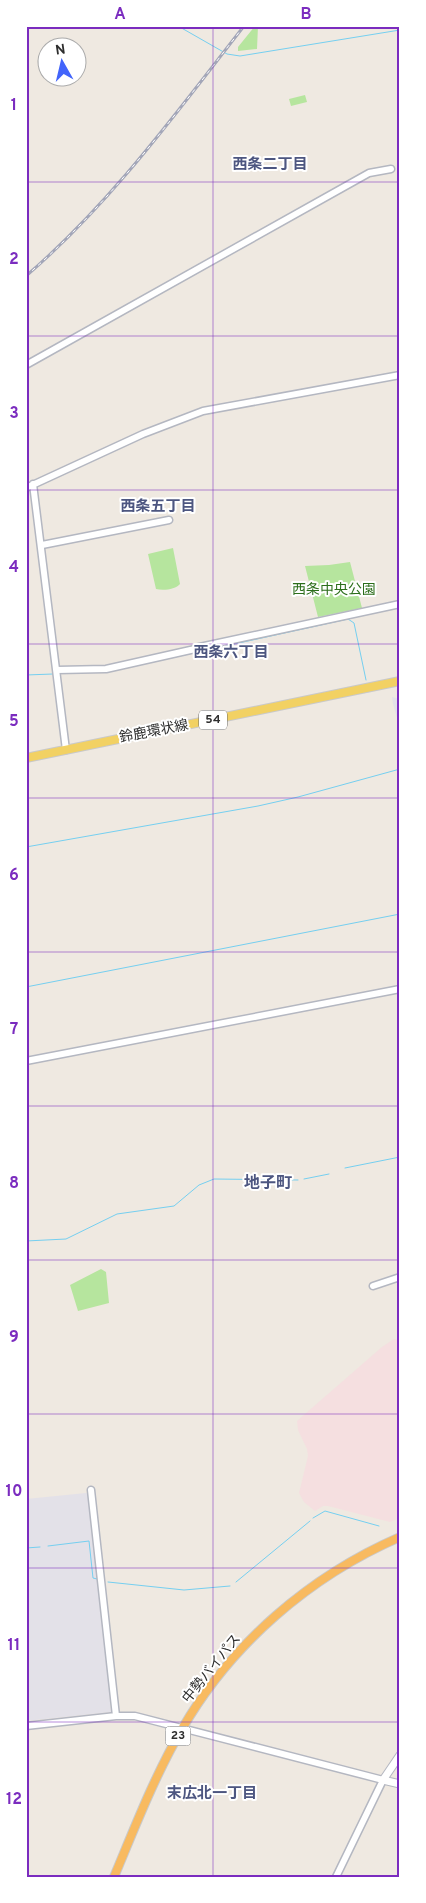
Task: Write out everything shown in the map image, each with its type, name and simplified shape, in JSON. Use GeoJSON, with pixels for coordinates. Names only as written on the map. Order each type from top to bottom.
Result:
{"type":"FeatureCollection","features":[{"type":"Feature","properties":{"kind":"highway","name":"中勢バイパス"},"geometry":{"type":"LineString","coordinates":[[114,1877],[158,1776],[183,1728],[225,1668],[286,1607],[338,1569],[400,1537]]}},
{"type":"Feature","properties":{"kind":"main road","name":"鈴鹿環状線"},"geometry":{"type":"LineString","coordinates":[[26,758],[400,681]]}},
{"type":"Feature","properties":{"kind":"main road"},"geometry":{"type":"LineString","coordinates":[[400,1755],[383,1780],[400,1784]]}},
{"type":"Feature","properties":{"kind":"street"},"geometry":{"type":"LineString","coordinates":[[26,365],[369,173],[392,169]]}},
{"type":"Feature","properties":{"kind":"street"},"geometry":{"type":"LineString","coordinates":[[26,488],[143,434],[203,411],[400,374]]}},
{"type":"Feature","properties":{"kind":"street"},"geometry":{"type":"LineString","coordinates":[[33,484],[66,750]]}},
{"type":"Feature","properties":{"kind":"street"},"geometry":{"type":"LineString","coordinates":[[42,545],[169,520]]}},
{"type":"Feature","properties":{"kind":"street"},"geometry":{"type":"LineString","coordinates":[[57,673],[106,668],[400,604]]}},
{"type":"Feature","properties":{"kind":"street"},"geometry":{"type":"LineString","coordinates":[[26,1061],[400,989]]}},
{"type":"Feature","properties":{"kind":"street"},"geometry":{"type":"LineString","coordinates":[[373,1286],[400,1277]]}},
{"type":"Feature","properties":{"kind":"street"},"geometry":{"type":"LineString","coordinates":[[91,1490],[116,1716]]}},
{"type":"Feature","properties":{"kind":"street"},"geometry":{"type":"LineString","coordinates":[[26,1726],[116,1716],[135,1716],[383,1780],[336,1877]]}},
{"type":"Feature","properties":{"kind":"shaded area"},"geometry":{"type":"Polygon","coordinates":[[[392,697],[400,699],[400,728],[393,704],[392,697]]]}},
{"type":"Feature","properties":{"kind":"shaded area"},"geometry":{"type":"Polygon","coordinates":[[[394,1339],[400,1340],[400,1518],[390,1522],[328,1506],[323,1506],[315,1511],[304,1502],[299,1493],[308,1456],[307,1449],[298,1430],[297,1421],[382,1347],[394,1339]]]}},
{"type":"Feature","properties":{"kind":"shaded area"},"geometry":{"type":"Polygon","coordinates":[[[86,1493],[90,1496],[111,1712],[26,1721],[26,1499],[86,1493]]]}},
{"type":"Feature","properties":{"kind":"green space"},"geometry":{"type":"Polygon","coordinates":[[[255,26],[258,26],[257,49],[238,51],[238,47],[255,26]]]}},
{"type":"Feature","properties":{"kind":"green space"},"geometry":{"type":"Polygon","coordinates":[[[305,95],[307,102],[291,106],[289,99],[305,95]]]}},
{"type":"Feature","properties":{"kind":"green space"},"geometry":{"type":"Polygon","coordinates":[[[173,548],[180,584],[170,589],[156,589],[148,554],[173,548]]]}},
{"type":"Feature","properties":{"kind":"green space","name":"西条中央公園"},"geometry":{"type":"Polygon","coordinates":[[[350,562],[362,608],[318,617],[305,566],[350,562]]]}},
{"type":"Feature","properties":{"kind":"green space"},"geometry":{"type":"Polygon","coordinates":[[[101,1269],[106,1272],[109,1303],[78,1311],[70,1285],[101,1269]]]}},
{"type":"Feature","properties":{"kind":"waterway"},"geometry":{"type":"LineString","coordinates":[[178,26],[227,54],[240,56],[400,30]]}},
{"type":"Feature","properties":{"kind":"waterway"},"geometry":{"type":"LineString","coordinates":[[107,672],[348,619],[354,623],[366,680]]}},
{"type":"Feature","properties":{"kind":"waterway"},"geometry":{"type":"LineString","coordinates":[[59,673],[78,673]]}},
{"type":"Feature","properties":{"kind":"waterway"},"geometry":{"type":"LineString","coordinates":[[26,675],[53,674]]}},
{"type":"Feature","properties":{"kind":"waterway"},"geometry":{"type":"LineString","coordinates":[[26,847],[258,806],[400,769]]}},
{"type":"Feature","properties":{"kind":"waterway"},"geometry":{"type":"LineString","coordinates":[[26,987],[400,914]]}},
{"type":"Feature","properties":{"kind":"waterway"},"geometry":{"type":"LineString","coordinates":[[345,1168],[400,1157]]}},
{"type":"Feature","properties":{"kind":"waterway"},"geometry":{"type":"LineString","coordinates":[[304,1179],[329,1174]]}},
{"type":"Feature","properties":{"kind":"waterway"},"geometry":{"type":"LineString","coordinates":[[26,1241],[66,1239],[117,1214],[174,1206],[199,1185],[214,1179],[298,1180]]}},
{"type":"Feature","properties":{"kind":"waterway"},"geometry":{"type":"LineString","coordinates":[[313,1518],[325,1511],[379,1526]]}},
{"type":"Feature","properties":{"kind":"waterway"},"geometry":{"type":"LineString","coordinates":[[236,1582],[310,1521]]}},
{"type":"Feature","properties":{"kind":"waterway"},"geometry":{"type":"LineString","coordinates":[[48,1546],[89,1541],[93,1578],[97,1579]]}},
{"type":"Feature","properties":{"kind":"waterway"},"geometry":{"type":"LineString","coordinates":[[26,1548],[40,1547]]}},
{"type":"Feature","properties":{"kind":"waterway"},"geometry":{"type":"LineString","coordinates":[[108,1582],[184,1590],[230,1586]]}},
{"type":"Feature","properties":{"kind":"railway"},"geometry":{"type":"LineString","coordinates":[[26,276],[57,248],[114,188],[168,124],[244,26]]}},
{"type":"Feature","properties":{"kind":"district","name":"西条二丁目"},"geometry":{"type":"Point","coordinates":[270,165]}},
{"type":"Feature","properties":{"kind":"district","name":"西条五丁目"},"geometry":{"type":"Point","coordinates":[158,507]}},
{"type":"Feature","properties":{"kind":"district","name":"西条六丁目"},"geometry":{"type":"Point","coordinates":[231,653]}},
{"type":"Feature","properties":{"kind":"district","name":"地子町"},"geometry":{"type":"Point","coordinates":[268,1184]}},
{"type":"Feature","properties":{"kind":"district","name":"末広北一丁目"},"geometry":{"type":"Point","coordinates":[212,1794]}}]}
